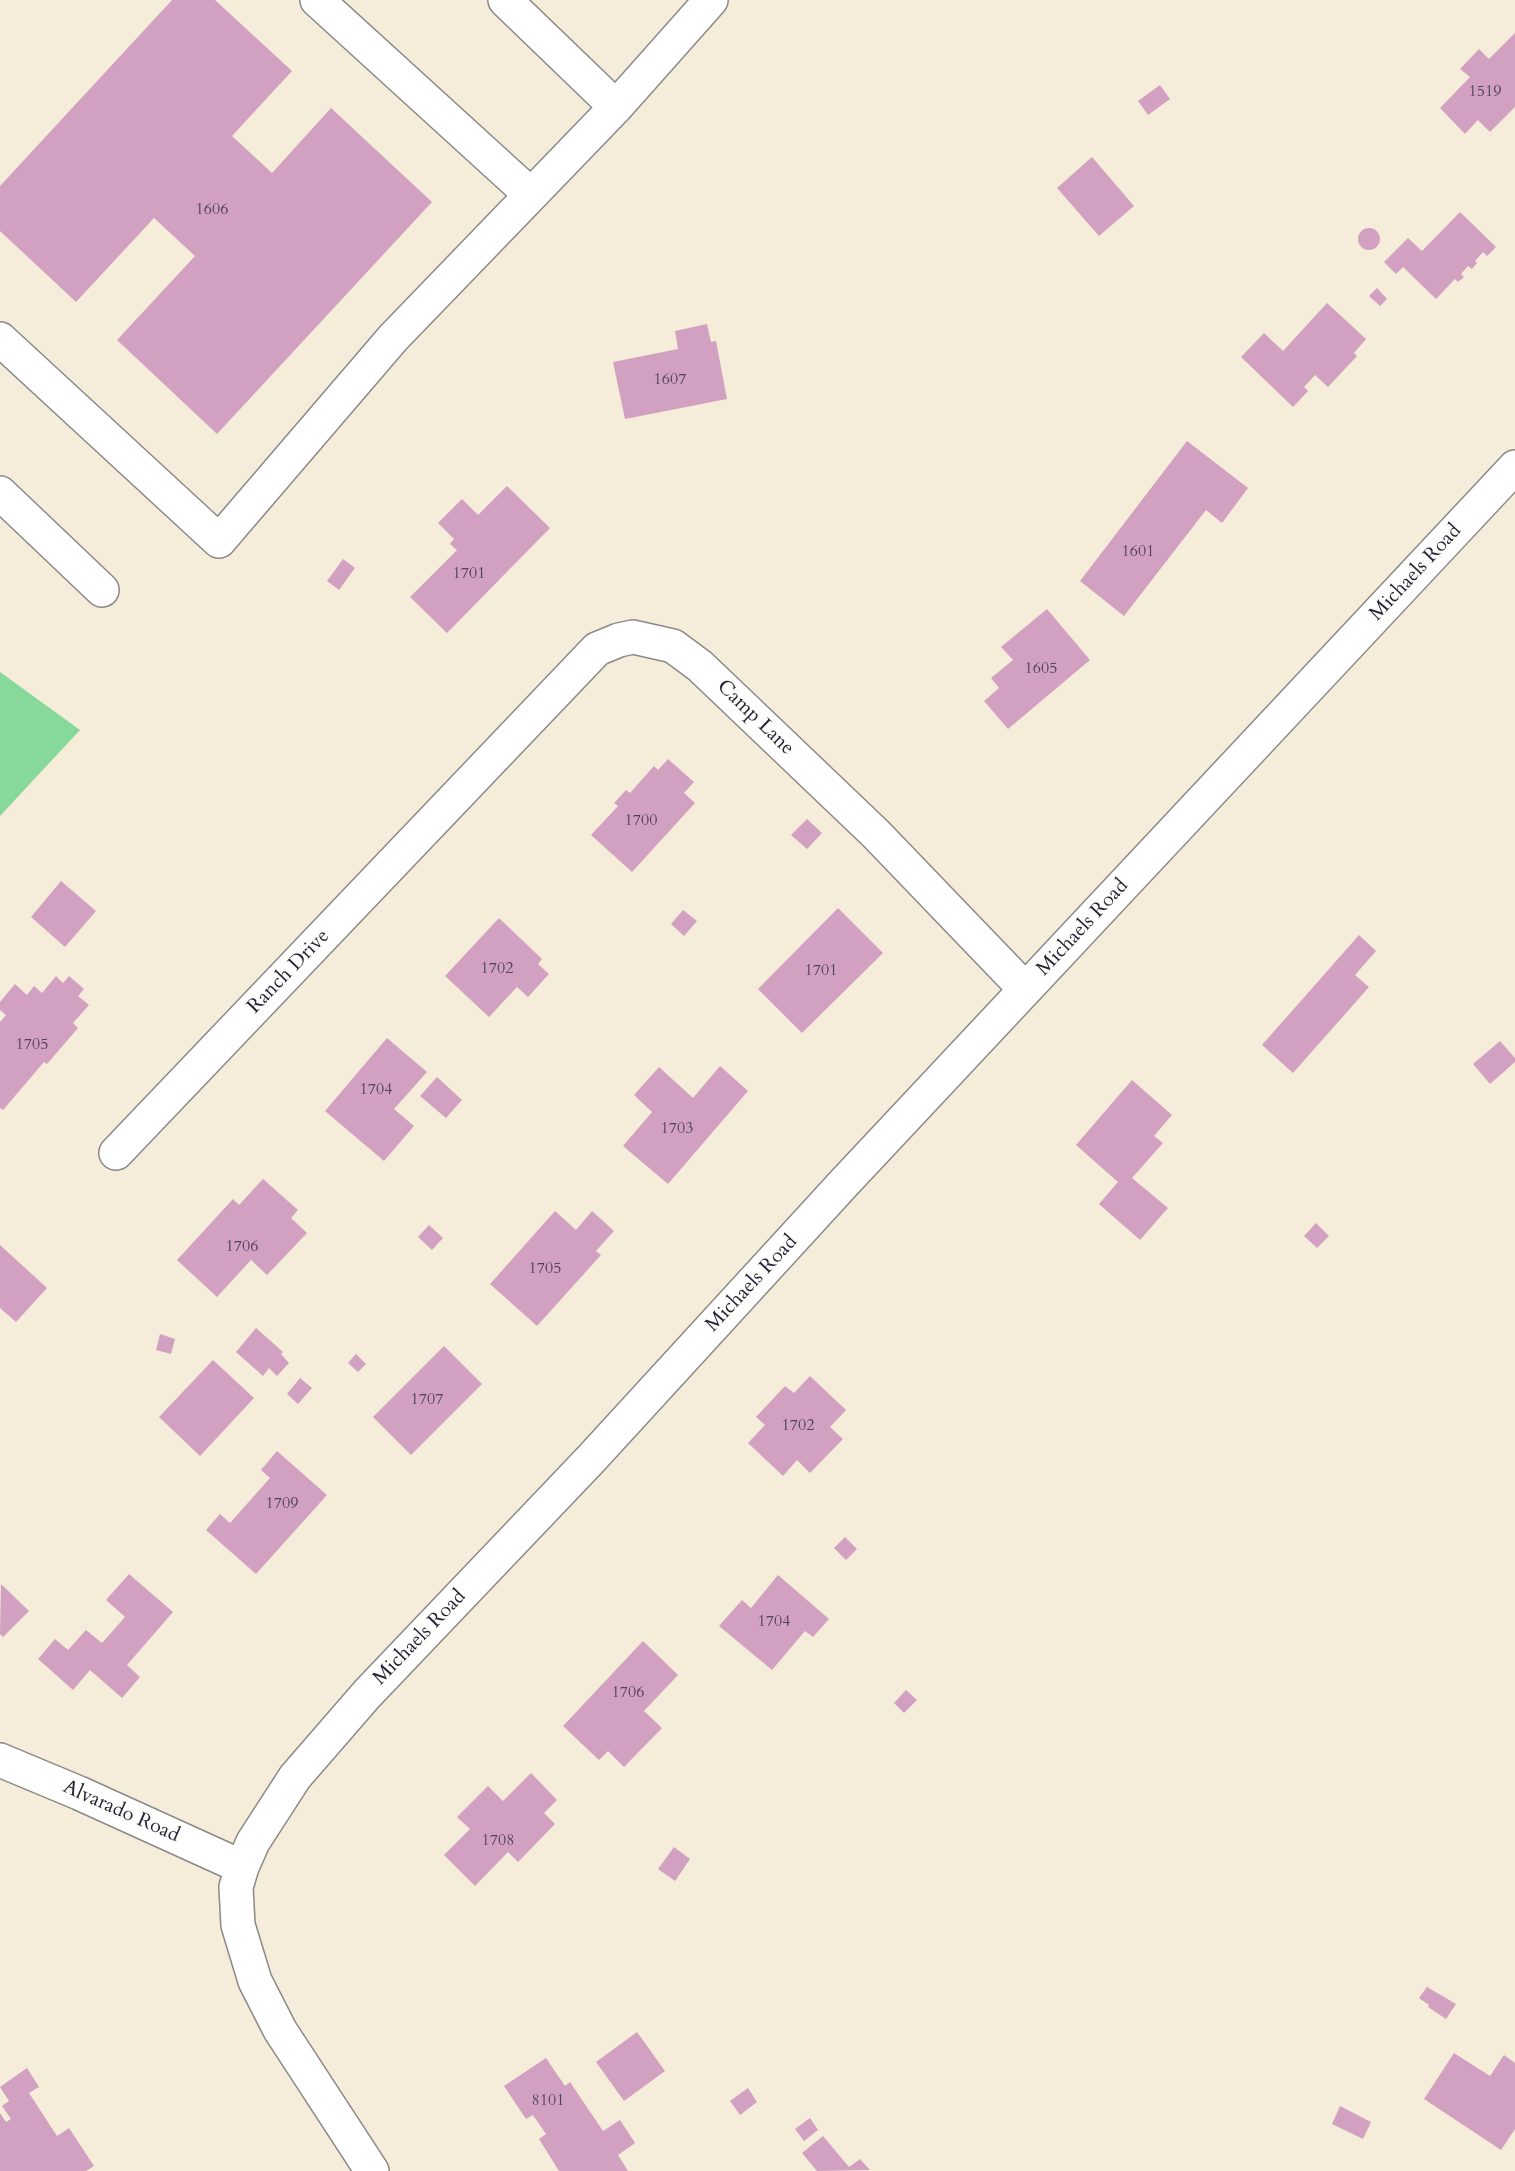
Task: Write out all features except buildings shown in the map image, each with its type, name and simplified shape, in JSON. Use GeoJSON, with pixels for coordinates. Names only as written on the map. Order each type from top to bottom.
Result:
{"type":"FeatureCollection","features":[{"type":"Feature","properties":{"kind":"street"},"geometry":{"type":"LineString","coordinates":[[317,0],[531,195]]}},
{"type":"Feature","properties":{"kind":"street"},"geometry":{"type":"LineString","coordinates":[[506,0],[616,107]]}},
{"type":"Feature","properties":{"kind":"street"},"geometry":{"type":"LineString","coordinates":[[0,339],[219,541],[393,338],[616,107],[711,0]]}},
{"type":"Feature","properties":{"kind":"street","name":"Michaels Road"},"geometry":{"type":"LineString","coordinates":[[372,2171],[280,2031],[255,1981],[238,1925],[236,1887],[242,1867],[253,1842],[295,1777],[326,1739],[591,1459],[1025,989],[1515,467]]}},
{"type":"Feature","properties":{"kind":"street"},"geometry":{"type":"LineString","coordinates":[[0,493],[102,590]]}},
{"type":"Feature","properties":{"kind":"street","name":"Camp Lane"},"geometry":{"type":"LineString","coordinates":[[462,790],[597,650],[619,640],[633,637],[673,646],[700,666],[876,834],[1025,989]]}},
{"type":"Feature","properties":{"kind":"street","name":"Ranch Drive"},"geometry":{"type":"LineString","coordinates":[[116,1154],[462,790]]}},
{"type":"Feature","properties":{"kind":"street","name":"Alvarado Road"},"geometry":{"type":"LineString","coordinates":[[0,1760],[242,1867]]}},
{"type":"Feature","properties":{"kind":"green space"},"geometry":{"type":"Polygon","coordinates":[[[0,672],[80,730],[0,816],[0,672]]]}}]}
